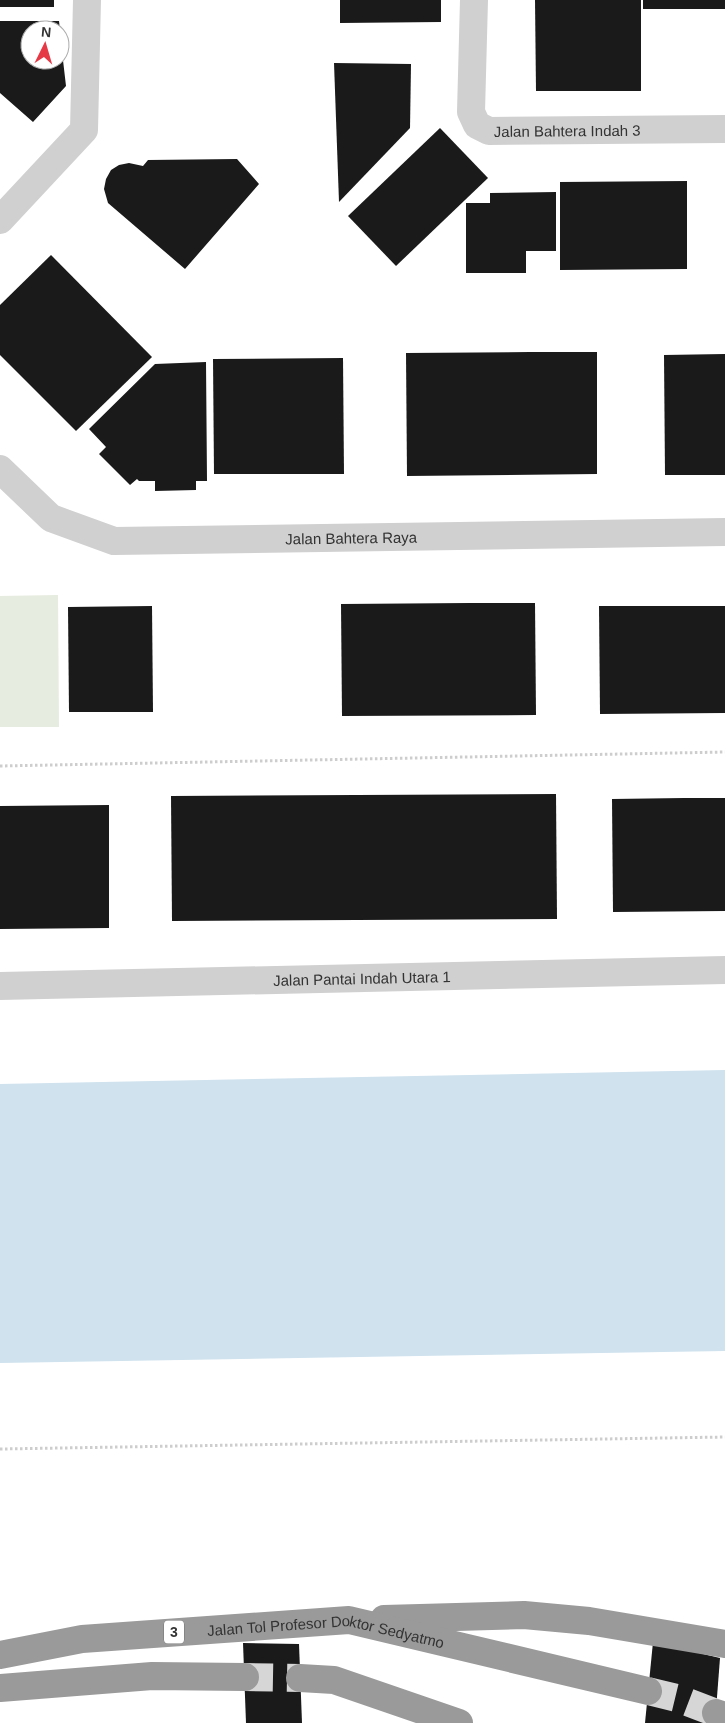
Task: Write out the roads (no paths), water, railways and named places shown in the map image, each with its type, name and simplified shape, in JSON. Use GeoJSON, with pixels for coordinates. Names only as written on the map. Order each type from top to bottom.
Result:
{"type":"FeatureCollection","features":[{"type":"Feature","properties":{"kind":"highway"},"geometry":{"type":"LineString","coordinates":[[349,1620],[524,1615],[589,1621],[725,1644]]}},
{"type":"Feature","properties":{"kind":"highway","name":"Jalan Tol Profesor Doktor Sedyatmo"},"geometry":{"type":"LineString","coordinates":[[0,1655],[82,1639],[349,1620],[648,1691]]}},
{"type":"Feature","properties":{"kind":"highway"},"geometry":{"type":"LineString","coordinates":[[0,1688],[152,1676],[245,1677]]}},
{"type":"Feature","properties":{"kind":"highway"},"geometry":{"type":"LineString","coordinates":[[300,1678],[334,1680],[459,1723]]}},
{"type":"Feature","properties":{"kind":"street"},"geometry":{"type":"LineString","coordinates":[[0,220],[84,130],[87,0]]}},
{"type":"Feature","properties":{"kind":"street","name":"Jalan Bahtera Indah 3"},"geometry":{"type":"LineString","coordinates":[[474,0],[471,112],[477,125],[489,131],[725,129]]}},
{"type":"Feature","properties":{"kind":"street","name":"Jalan Bahtera Raya"},"geometry":{"type":"LineString","coordinates":[[0,469],[51,518],[114,540],[725,532]]}},
{"type":"Feature","properties":{"kind":"street","name":"Jalan Pantai Indah Utara 1"},"geometry":{"type":"LineString","coordinates":[[0,986],[725,970]]}},
{"type":"Feature","properties":{"kind":"water"},"geometry":{"type":"Polygon","coordinates":[[[725,1070],[725,1351],[0,1363],[0,1084],[725,1070]]]}},
{"type":"Feature","properties":{"kind":"tunnel"},"geometry":{"type":"LineString","coordinates":[[245,1677],[300,1678]]}},
{"type":"Feature","properties":{"kind":"tunnel"},"geometry":{"type":"LineString","coordinates":[[648,1691],[677,1698],[716,1713]]}}]}
